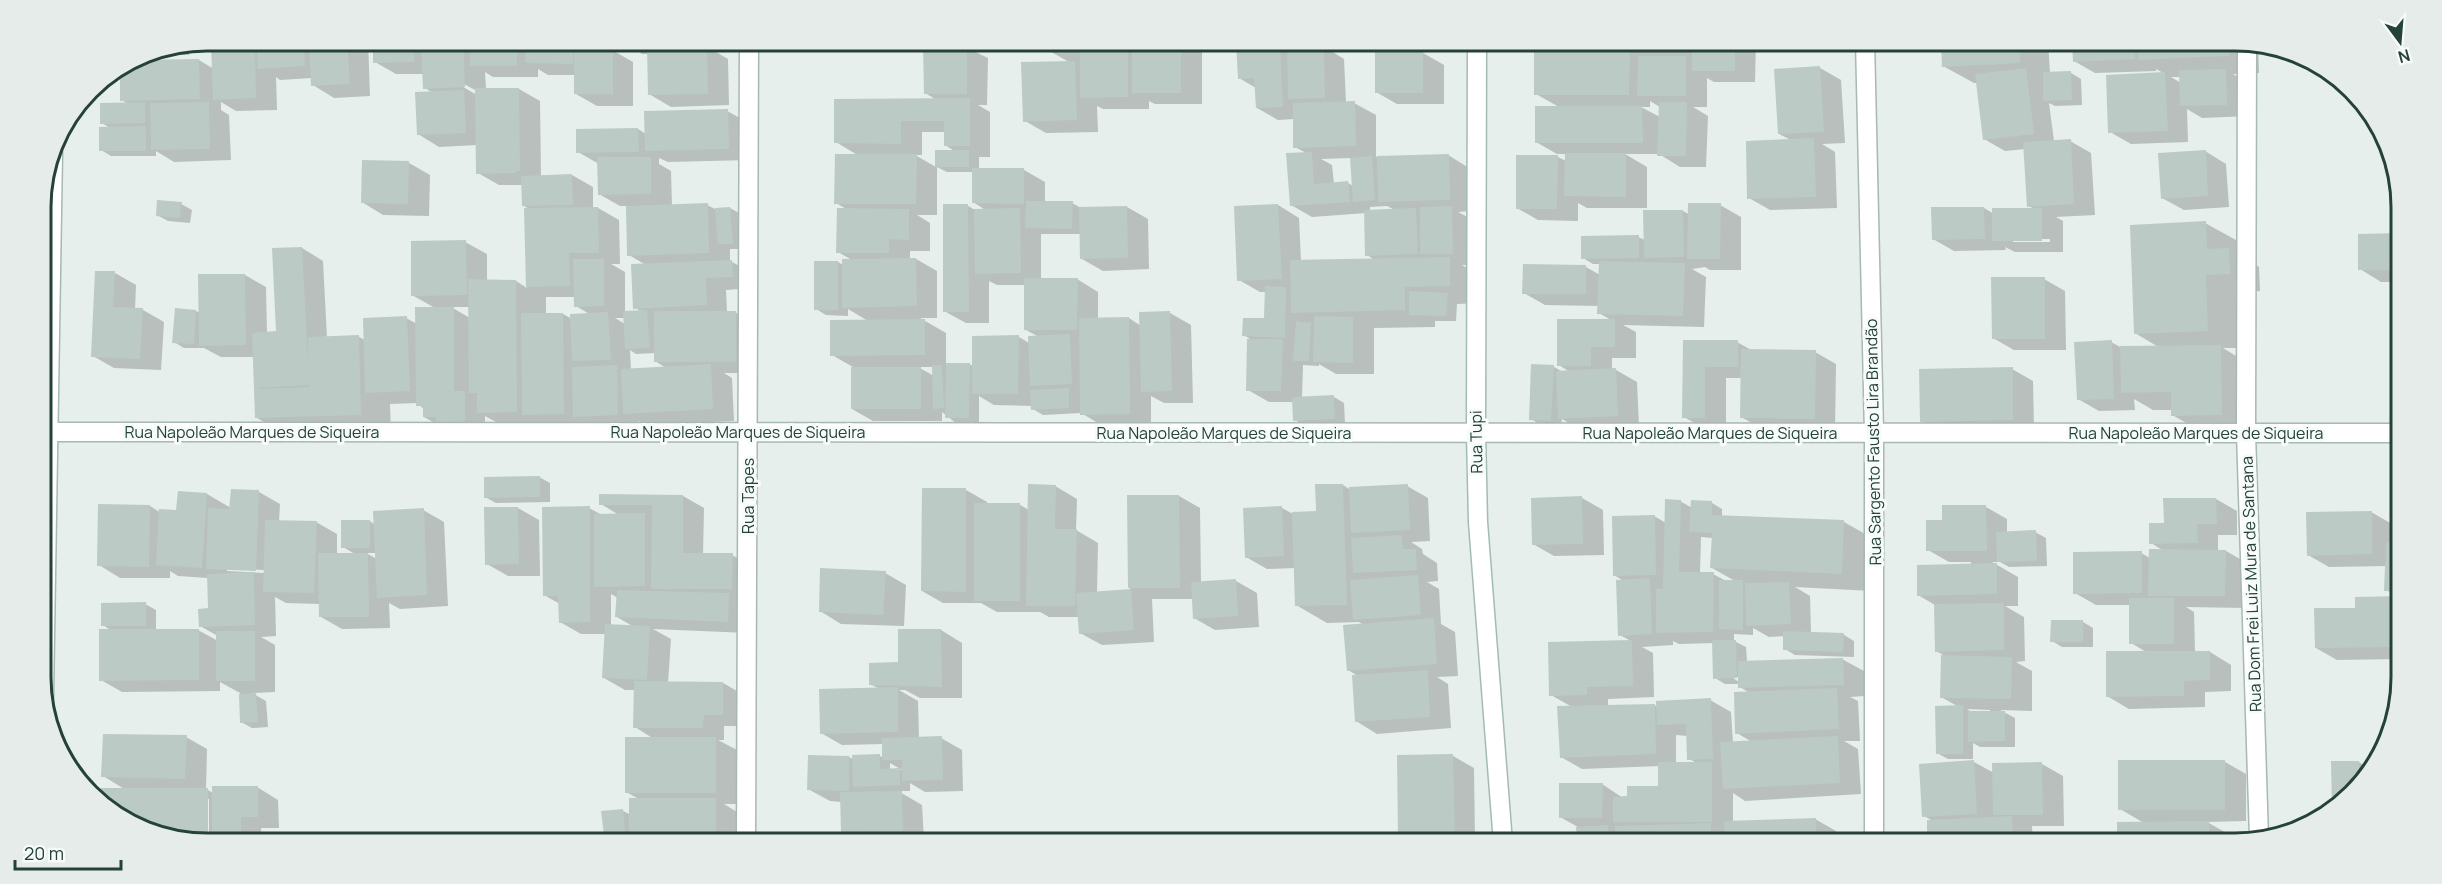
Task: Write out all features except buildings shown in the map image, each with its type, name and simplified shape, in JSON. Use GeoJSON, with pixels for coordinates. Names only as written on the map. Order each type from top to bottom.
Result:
{"type":"FeatureCollection","features":[{"type":"Feature","properties":{"kind":"street","name":"Rua Tapes"},"geometry":{"type":"LineString","coordinates":[[746,833],[749,51]]}},
{"type":"Feature","properties":{"kind":"street","name":"Rua Tupi"},"geometry":{"type":"LineString","coordinates":[[1477,51],[1476,433],[1478,522],[1502,833]]}},
{"type":"Feature","properties":{"kind":"street","name":"Rua Sargento Fausto Lira Brandão"},"geometry":{"type":"LineString","coordinates":[[1866,51],[1874,433],[1874,833]]}},
{"type":"Feature","properties":{"kind":"street","name":"Rua Dom Frei Luiz Mura de Santana"},"geometry":{"type":"LineString","coordinates":[[2247,51],[2246,433],[2259,831]]}},
{"type":"Feature","properties":{"kind":"street"},"geometry":{"type":"LineString","coordinates":[[51,264],[52,188]]}},
{"type":"Feature","properties":{"kind":"street","name":"Rua Napoleão Marques de Siqueira"},"geometry":{"type":"LineString","coordinates":[[51,432],[2391,433]]}}]}
